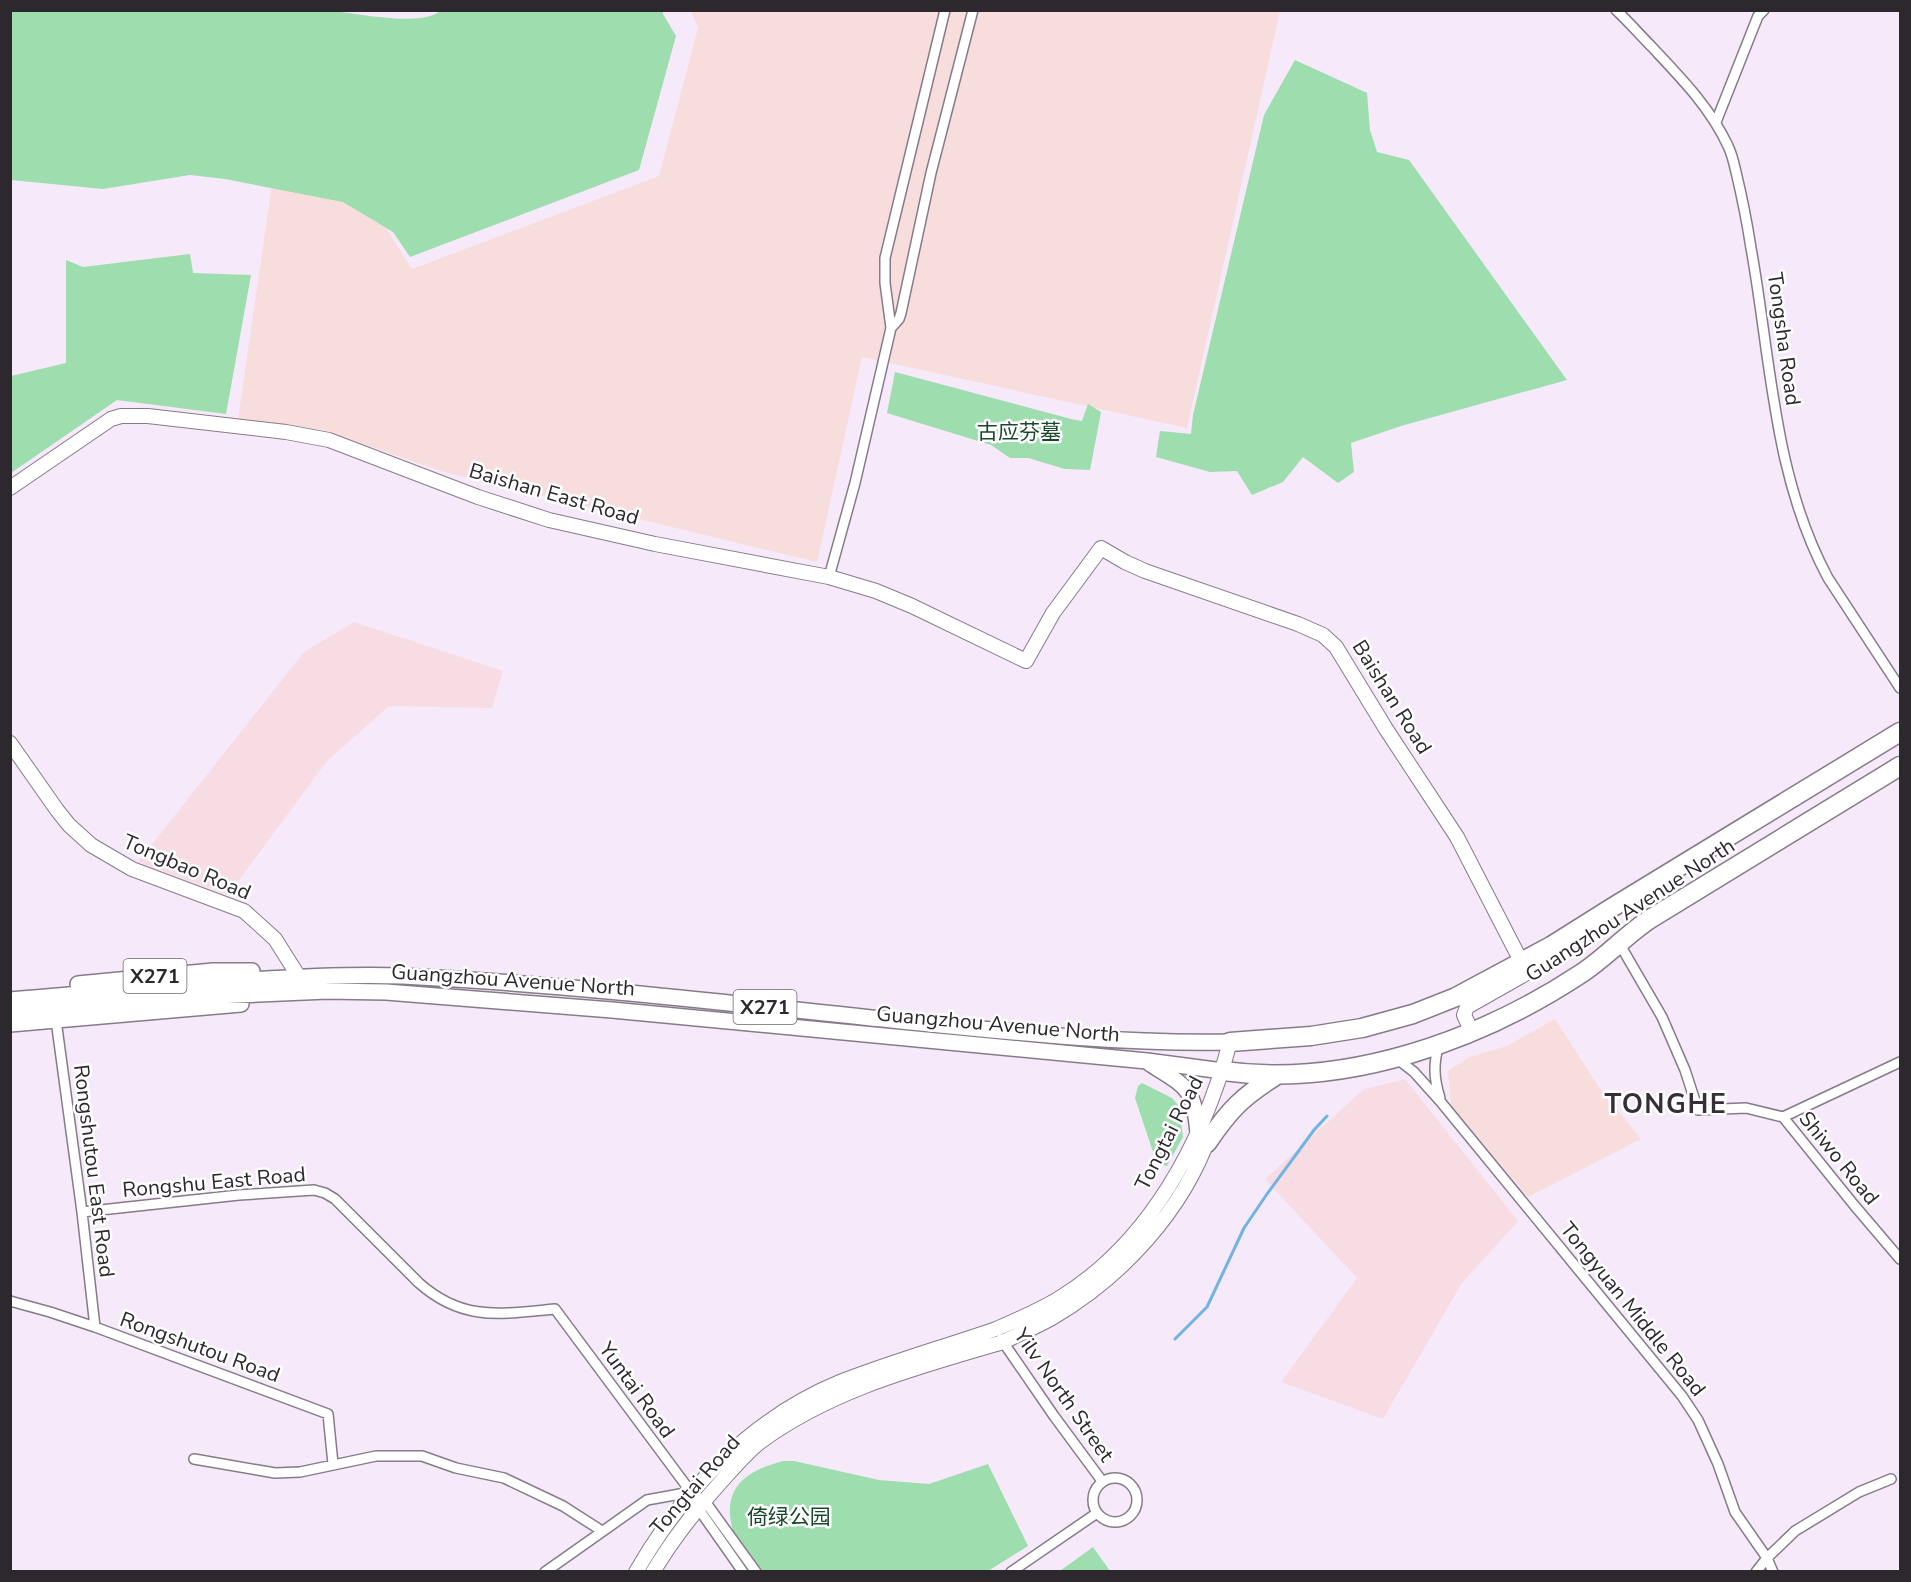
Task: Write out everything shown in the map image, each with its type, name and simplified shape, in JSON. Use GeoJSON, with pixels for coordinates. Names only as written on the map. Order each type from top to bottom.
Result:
{"type":"FeatureCollection","features":[{"type":"Feature","properties":{"kind":"highway","name":"Guangzhou Avenue North"},"geometry":{"type":"LineString","coordinates":[[1230,1042],[1362,1028],[1397,1020],[1456,997],[1551,946],[1900,732]]}},
{"type":"Feature","properties":{"kind":"highway","name":"Guangzhou Avenue North"},"geometry":{"type":"LineString","coordinates":[[1227,1071],[1277,1075],[1337,1070],[1394,1057],[1472,1032],[1574,978],[1607,955],[1650,919],[1900,766]]}},
{"type":"Feature","properties":{"kind":"highway"},"geometry":{"type":"LineString","coordinates":[[1202,1138],[1231,1109],[1277,1075]]}},
{"type":"Feature","properties":{"kind":"main road","name":"Guangzhou Avenue North"},"geometry":{"type":"LineString","coordinates":[[10,991],[213,971],[267,972],[300,984],[635,1012],[1147,1061],[1227,1071]]}},
{"type":"Feature","properties":{"kind":"main road","name":"Guangzhou Avenue North"},"geometry":{"type":"LineString","coordinates":[[10,1024],[270,1000],[300,984],[372,975],[519,984],[1029,1033],[1155,1042],[1230,1042]]}},
{"type":"Feature","properties":{"kind":"main road"},"geometry":{"type":"LineString","coordinates":[[10,1000],[300,984]]}},
{"type":"Feature","properties":{"kind":"main road"},"geometry":{"type":"LineString","coordinates":[[10,1011],[257,987]]}},
{"type":"Feature","properties":{"kind":"main road"},"geometry":{"type":"LineString","coordinates":[[1029,1033],[1029,1050]]}},
{"type":"Feature","properties":{"kind":"main road"},"geometry":{"type":"LineString","coordinates":[[1147,1061],[1188,1091],[1193,1101],[1202,1138]]}},
{"type":"Feature","properties":{"kind":"street"},"geometry":{"type":"LineString","coordinates":[[829,578],[855,483],[891,328],[885,283],[885,258],[945,10]]}},
{"type":"Feature","properties":{"kind":"street"},"geometry":{"type":"LineString","coordinates":[[891,328],[901,312],[932,173],[973,10]]}},
{"type":"Feature","properties":{"kind":"street","name":"Tongsha Road"},"geometry":{"type":"LineString","coordinates":[[1616,10],[1682,78],[1712,115],[1730,148],[1742,196],[1759,292],[1769,373],[1780,435],[1789,477],[1802,520],[1828,578],[1900,688]]}},
{"type":"Feature","properties":{"kind":"street"},"geometry":{"type":"LineString","coordinates":[[1716,122],[1758,16],[1764,10]]}},
{"type":"Feature","properties":{"kind":"street","name":"Baishan East Road"},"geometry":{"type":"LineString","coordinates":[[10,488],[111,419],[121,416],[133,415],[286,432],[328,440],[478,497],[549,520],[645,542],[829,578],[876,591],[1026,661],[1053,613],[1101,548]]}},
{"type":"Feature","properties":{"kind":"street","name":"Baishan Road"},"geometry":{"type":"LineString","coordinates":[[1101,548],[1145,571],[1282,618],[1314,630],[1330,640],[1343,656],[1386,729],[1456,837],[1521,961]]}},
{"type":"Feature","properties":{"kind":"street","name":"Tongbao Road"},"geometry":{"type":"LineString","coordinates":[[10,742],[57,810],[69,825],[92,845],[103,854],[132,868],[244,911],[275,939],[300,984]]}},
{"type":"Feature","properties":{"kind":"street","name":"Shiwo Road"},"geometry":{"type":"LineString","coordinates":[[1619,943],[1662,1017],[1685,1070],[1698,1110],[1746,1108],[1783,1117],[1900,1259]]}},
{"type":"Feature","properties":{"kind":"street"},"geometry":{"type":"LineString","coordinates":[[1472,1032],[1464,1015],[1467,1007],[1536,970],[1548,961],[1551,946]]}},
{"type":"Feature","properties":{"kind":"street","name":"Rongshutou East Road"},"geometry":{"type":"LineString","coordinates":[[56,1020],[95,1327]]}},
{"type":"Feature","properties":{"kind":"street","name":"Tongtai Road"},"geometry":{"type":"LineString","coordinates":[[653,1572],[673,1540],[701,1504],[734,1467],[759,1444],[812,1410],[845,1393],[1053,1317],[1098,1286],[1122,1266],[1166,1215],[1195,1167],[1202,1138],[1227,1071],[1230,1042]]}},
{"type":"Feature","properties":{"kind":"street"},"geometry":{"type":"LineString","coordinates":[[1439,1044],[1434,1067],[1440,1101]]}},
{"type":"Feature","properties":{"kind":"street","name":"Tongyuan Middle Road"},"geometry":{"type":"LineString","coordinates":[[1394,1057],[1414,1072],[1440,1101],[1682,1396],[1698,1420],[1735,1512],[1767,1557],[1773,1572]]}},
{"type":"Feature","properties":{"kind":"street"},"geometry":{"type":"LineString","coordinates":[[1783,1117],[1900,1062]]}},
{"type":"Feature","properties":{"kind":"street","name":"Rongshu East Road"},"geometry":{"type":"LineString","coordinates":[[82,1212],[257,1193],[314,1190],[326,1193],[335,1199],[419,1283],[443,1301],[462,1309],[486,1313],[501,1314],[555,1309]]}},
{"type":"Feature","properties":{"kind":"street","name":"Rongshutou Road"},"geometry":{"type":"LineString","coordinates":[[10,1301],[95,1327],[328,1414],[333,1464]]}},
{"type":"Feature","properties":{"kind":"street","name":"Yuntai Road"},"geometry":{"type":"LineString","coordinates":[[555,1309],[701,1504]]}},
{"type":"Feature","properties":{"kind":"street","name":"Tongtai Road"},"geometry":{"type":"LineString","coordinates":[[636,1572],[664,1525],[691,1492],[747,1439],[782,1413],[856,1376],[999,1335]]}},
{"type":"Feature","properties":{"kind":"street","name":"Yilv North Street"},"geometry":{"type":"LineString","coordinates":[[999,1335],[1102,1481]]}},
{"type":"Feature","properties":{"kind":"street"},"geometry":{"type":"LineString","coordinates":[[194,1459],[275,1473],[300,1472],[376,1456],[422,1456],[456,1468],[504,1478],[563,1506],[602,1531]]}},
{"type":"Feature","properties":{"kind":"street"},"geometry":{"type":"LineString","coordinates":[[1116,1478],[1130,1483],[1137,1503],[1130,1516],[1117,1522],[1103,1519],[1097,1513],[1093,1501],[1094,1493],[1102,1481],[1116,1478]]}},
{"type":"Feature","properties":{"kind":"street"},"geometry":{"type":"LineString","coordinates":[[1756,1572],[1767,1557],[1795,1531],[1859,1492],[1892,1479]]}},
{"type":"Feature","properties":{"kind":"street"},"geometry":{"type":"LineString","coordinates":[[545,1572],[647,1500],[691,1492]]}},
{"type":"Feature","properties":{"kind":"street"},"geometry":{"type":"LineString","coordinates":[[701,1504],[743,1572]]}},
{"type":"Feature","properties":{"kind":"street"},"geometry":{"type":"LineString","coordinates":[[701,1504],[756,1572]]}},
{"type":"Feature","properties":{"kind":"street"},"geometry":{"type":"LineString","coordinates":[[1011,1572],[1097,1513]]}},
{"type":"Feature","properties":{"kind":"shaded area"},"geometry":{"type":"Polygon","coordinates":[[[691,11],[1280,11],[1187,428],[862,357],[817,562],[444,472],[323,430],[238,419],[273,178],[376,212],[412,269],[659,176],[698,28],[691,11]]]}},
{"type":"Feature","properties":{"kind":"shaded area"},"geometry":{"type":"Polygon","coordinates":[[[354,622],[503,671],[492,708],[389,706],[327,761],[228,895],[138,862],[304,652],[354,622]]]}},
{"type":"Feature","properties":{"kind":"shaded area"},"geometry":{"type":"Polygon","coordinates":[[[1555,1019],[1599,1087],[1641,1139],[1528,1197],[1451,1105],[1448,1071],[1469,1057],[1507,1046],[1555,1019]]]}},
{"type":"Feature","properties":{"kind":"shaded area"},"geometry":{"type":"Polygon","coordinates":[[[1405,1079],[1518,1221],[1462,1283],[1383,1419],[1281,1382],[1357,1278],[1265,1179],[1364,1089],[1405,1079]]]}},
{"type":"Feature","properties":{"kind":"green space"},"geometry":{"type":"Polygon","coordinates":[[[328,10],[405,19],[433,15],[441,10],[663,11],[676,36],[639,170],[410,257],[393,232],[343,202],[225,179],[190,175],[103,189],[11,180],[11,11],[328,10]]]}},
{"type":"Feature","properties":{"kind":"green space"},"geometry":{"type":"Polygon","coordinates":[[[1295,60],[1367,93],[1370,130],[1377,152],[1409,160],[1567,380],[1401,426],[1351,443],[1354,472],[1338,483],[1303,457],[1283,482],[1252,495],[1237,471],[1210,472],[1156,457],[1160,431],[1191,434],[1193,415],[1264,115],[1295,60]]]}},
{"type":"Feature","properties":{"kind":"green space"},"geometry":{"type":"Polygon","coordinates":[[[190,254],[193,273],[251,275],[226,414],[117,400],[11,473],[11,376],[66,363],[66,260],[83,267],[190,254]]]}},
{"type":"Feature","properties":{"kind":"green space","name":"古应芬墓"},"geometry":{"type":"Polygon","coordinates":[[[895,372],[1082,421],[1088,404],[1101,412],[1090,470],[1065,469],[1028,458],[1010,458],[991,445],[887,413],[895,372]]]}},
{"type":"Feature","properties":{"kind":"green space"},"geometry":{"type":"Polygon","coordinates":[[[1142,1083],[1172,1098],[1179,1106],[1183,1137],[1167,1166],[1157,1164],[1135,1098],[1138,1086],[1142,1083]]]}},
{"type":"Feature","properties":{"kind":"green space","name":"倚绿公园"},"geometry":{"type":"Polygon","coordinates":[[[783,1461],[794,1461],[879,1480],[929,1484],[988,1464],[1028,1546],[988,1571],[760,1571],[738,1541],[731,1524],[733,1493],[745,1478],[762,1468],[783,1461]]]}},
{"type":"Feature","properties":{"kind":"green space"},"geometry":{"type":"Polygon","coordinates":[[[1093,1547],[1110,1571],[1060,1571],[1093,1547]]]}},
{"type":"Feature","properties":{"kind":"waterway"},"geometry":{"type":"LineString","coordinates":[[1175,1339],[1207,1307],[1244,1228],[1314,1130],[1327,1116]]}},
{"type":"Feature","properties":{"kind":"district","name":"TONGHE"},"geometry":{"type":"Point","coordinates":[1666,1104]}}]}
